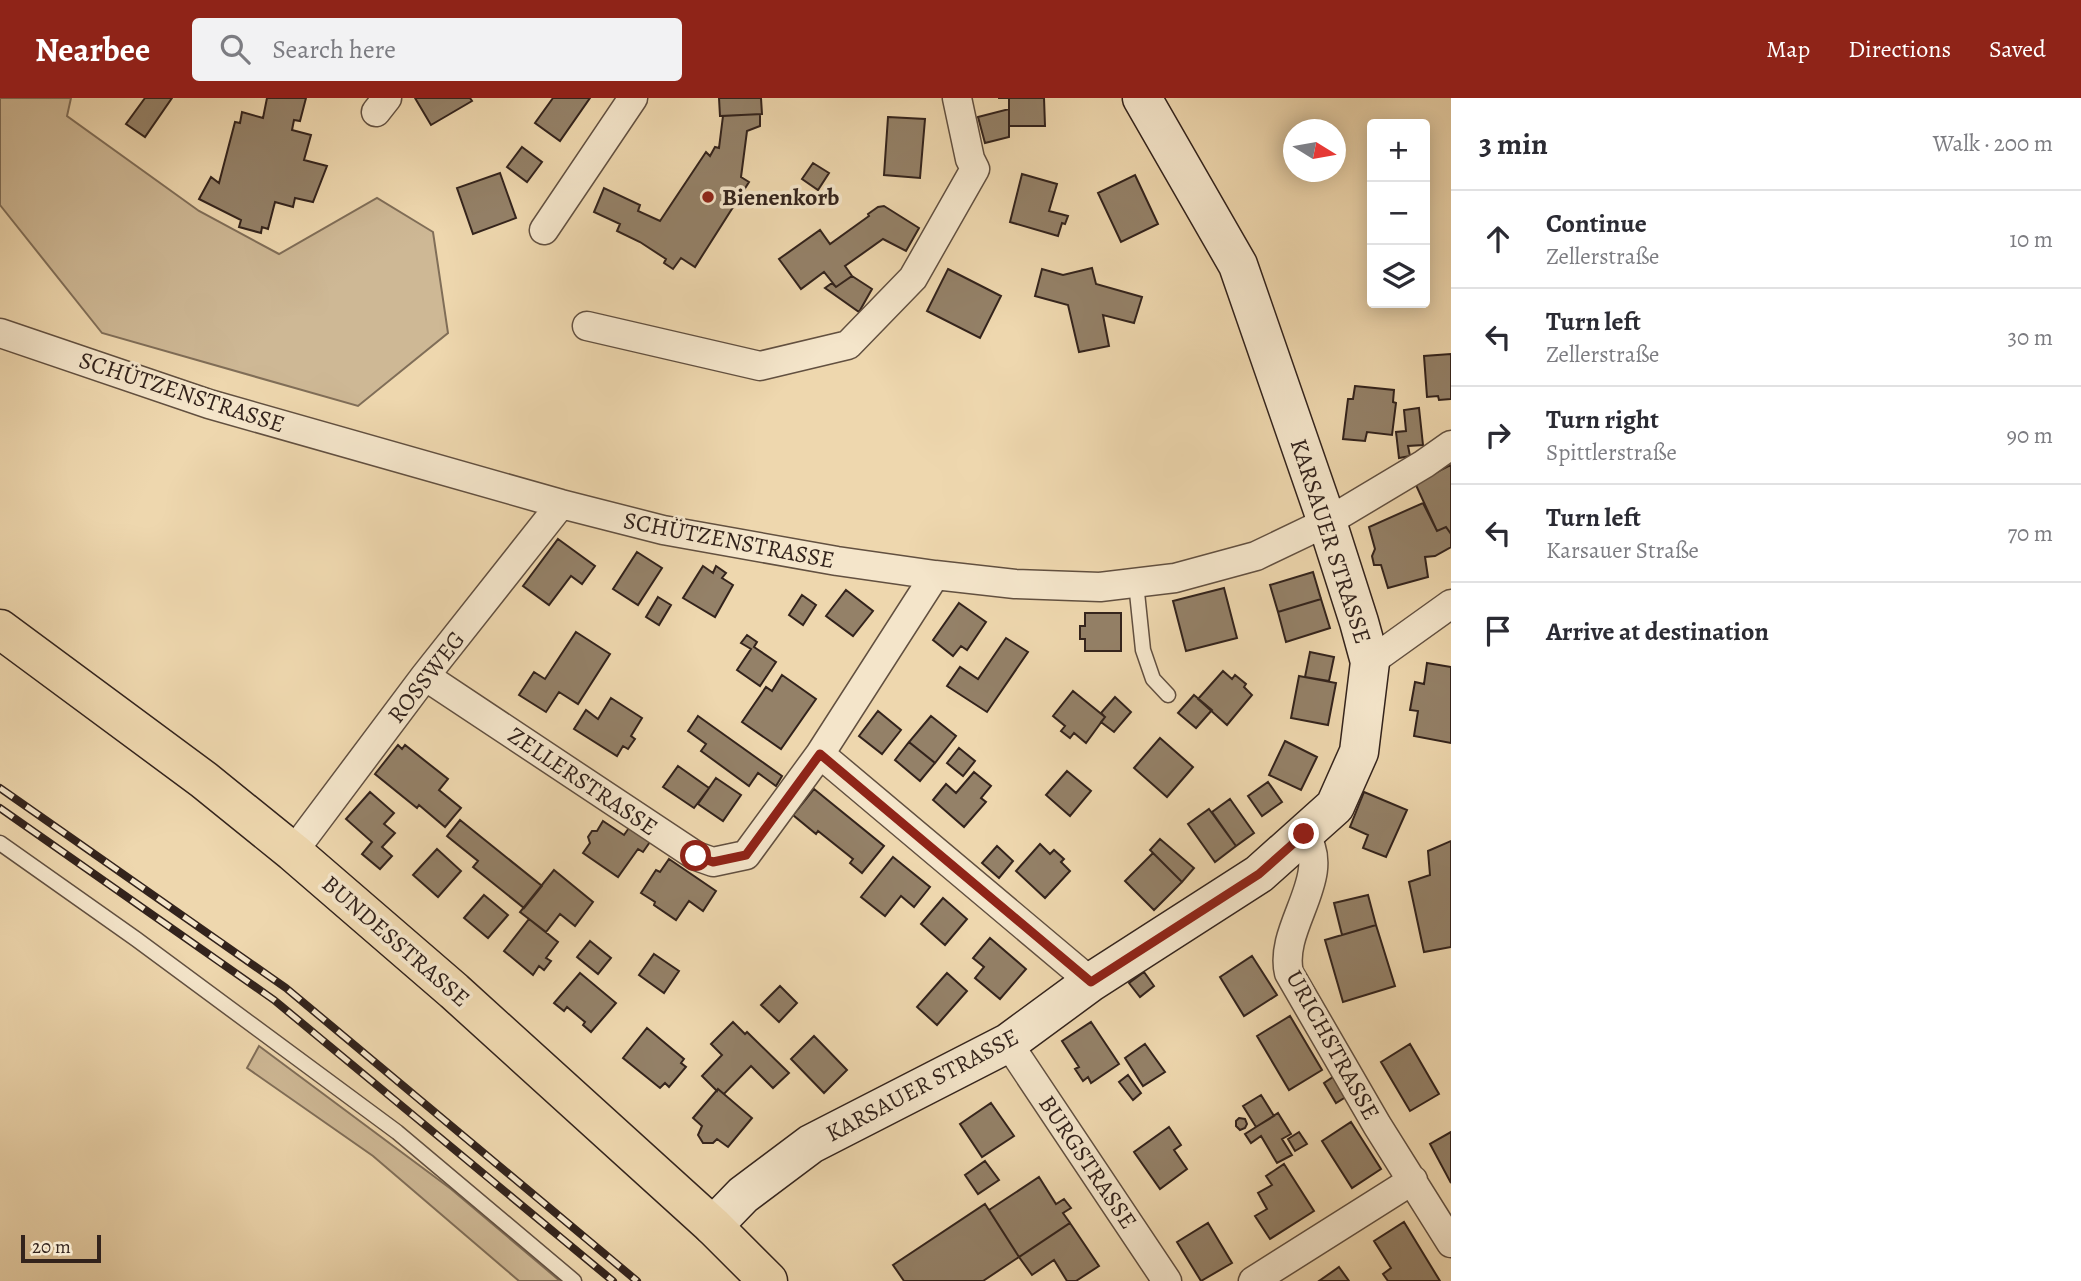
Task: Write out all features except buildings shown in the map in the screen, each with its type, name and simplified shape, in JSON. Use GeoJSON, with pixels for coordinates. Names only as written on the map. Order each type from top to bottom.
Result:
{"type":"FeatureCollection","features":[{"type":"Feature","properties":{"kind":"main road","name":"BUNDESSTRASSE"},"geometry":{"type":"LineString","coordinates":[[0,629],[204,779],[293,852],[454,991],[713,1226],[768,1281]]}},
{"type":"Feature","properties":{"kind":"street"},"geometry":{"type":"LineString","coordinates":[[544,230],[633,98]]}},
{"type":"Feature","properties":{"kind":"street"},"geometry":{"type":"LineString","coordinates":[[587,326],[760,366],[848,345],[913,278],[975,169],[970,159],[957,98]]}},
{"type":"Feature","properties":{"kind":"street","name":"KARSAUER STRASSE"},"geometry":{"type":"LineString","coordinates":[[713,1226],[743,1195],[811,1144],[1008,1043],[1091,982],[1259,874],[1335,806],[1359,752],[1370,662],[1327,522],[1238,265],[1142,98]]}},
{"type":"Feature","properties":{"kind":"street","name":"SCHÜTZENSTRASSE"},"geometry":{"type":"LineString","coordinates":[[0,332],[209,404],[561,504],[663,530],[745,546],[935,575],[1015,584],[1100,587],[1136,583],[1175,578],[1256,556],[1327,522],[1451,445]]}},
{"type":"Feature","properties":{"kind":"street","name":"ROSSWEG"},"geometry":{"type":"LineString","coordinates":[[293,852],[425,676],[561,504]]}},
{"type":"Feature","properties":{"kind":"street","name":"ZELLERSTRASSE"},"geometry":{"type":"LineString","coordinates":[[425,676],[696,856],[713,862],[746,855],[820,754],[935,575]]}},
{"type":"Feature","properties":{"kind":"street"},"geometry":{"type":"LineString","coordinates":[[1370,662],[1451,604]]}},
{"type":"Feature","properties":{"kind":"street"},"geometry":{"type":"LineString","coordinates":[[820,754],[1091,982]]}},
{"type":"Feature","properties":{"kind":"street","name":"URICHSTRASSE"},"geometry":{"type":"LineString","coordinates":[[1304,834],[1312,844],[1313,870],[1290,938],[1286,962],[1289,973],[1377,1125],[1451,1243]]}},
{"type":"Feature","properties":{"kind":"street","name":"BURGSTRASSE"},"geometry":{"type":"LineString","coordinates":[[1008,1043],[1167,1281]]}},
{"type":"Feature","properties":{"kind":"street"},"geometry":{"type":"LineString","coordinates":[[1253,1281],[1413,1180]]}},
{"type":"Feature","properties":{"kind":"lane"},"geometry":{"type":"LineString","coordinates":[[1136,583],[1143,650],[1153,679],[1168,695]]}},
{"type":"Feature","properties":{"kind":"lane"},"geometry":{"type":"LineString","coordinates":[[0,843],[136,939],[397,1132],[575,1281]]}},
{"type":"Feature","properties":{"kind":"shaded area"},"geometry":{"type":"Polygon","coordinates":[[[0,98],[71,98],[67,116],[199,211],[279,254],[377,198],[433,232],[448,333],[358,406],[102,333],[0,205],[0,98]]]}},
{"type":"Feature","properties":{"kind":"shaded area"},"geometry":{"type":"Polygon","coordinates":[[[259,1046],[451,1189],[560,1281],[519,1281],[373,1156],[247,1068],[259,1046]]]}},
{"type":"Feature","properties":{"kind":"railway"},"geometry":{"type":"LineString","coordinates":[[0,788],[286,988],[637,1281]]}},
{"type":"Feature","properties":{"kind":"railway"},"geometry":{"type":"LineString","coordinates":[[0,808],[274,1000],[613,1281]]}},
{"type":"Feature","properties":{"kind":"place","name":"Bienenkorb"},"geometry":{"type":"Point","coordinates":[708,197]}},
{"type":"Feature","properties":{"kind":"route"},"geometry":{"type":"LineString","coordinates":[[696,856],[713,862],[746,855],[820,754],[1091,982],[1259,874],[1304,834]]}}]}
